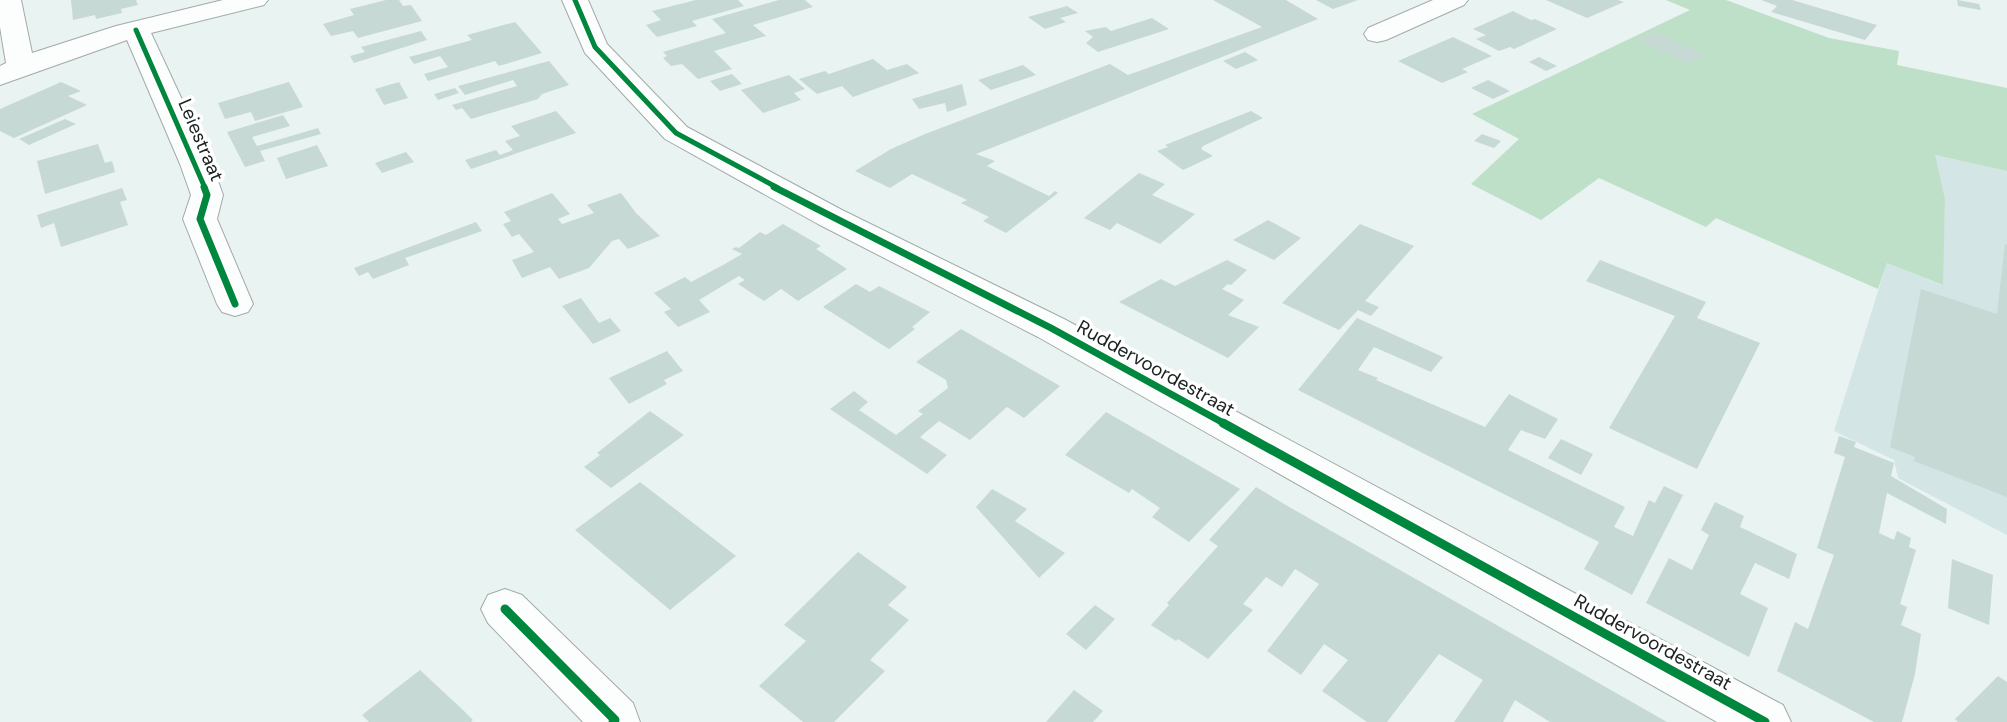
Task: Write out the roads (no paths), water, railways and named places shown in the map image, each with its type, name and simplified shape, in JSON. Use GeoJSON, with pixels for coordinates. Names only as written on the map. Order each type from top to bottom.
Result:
{"type":"FeatureCollection","features":[{"type":"Feature","properties":{"kind":"street"},"geometry":{"type":"LineString","coordinates":[[8,0],[11,71],[136,30],[255,0]]}},
{"type":"Feature","properties":{"kind":"street","name":"Ruddervoordestraat"},"geometry":{"type":"LineString","coordinates":[[575,0],[596,47],[676,133],[830,217],[1051,328],[1765,722]]}},
{"type":"Feature","properties":{"kind":"street"},"geometry":{"type":"LineString","coordinates":[[1377,34],[1437,3]]}},
{"type":"Feature","properties":{"kind":"street","name":"Leiestraat"},"geometry":{"type":"LineString","coordinates":[[136,30],[200,174],[207,195],[200,219],[235,304]]}},
{"type":"Feature","properties":{"kind":"street"},"geometry":{"type":"LineString","coordinates":[[505,608],[615,720],[614,722]]}}]}
